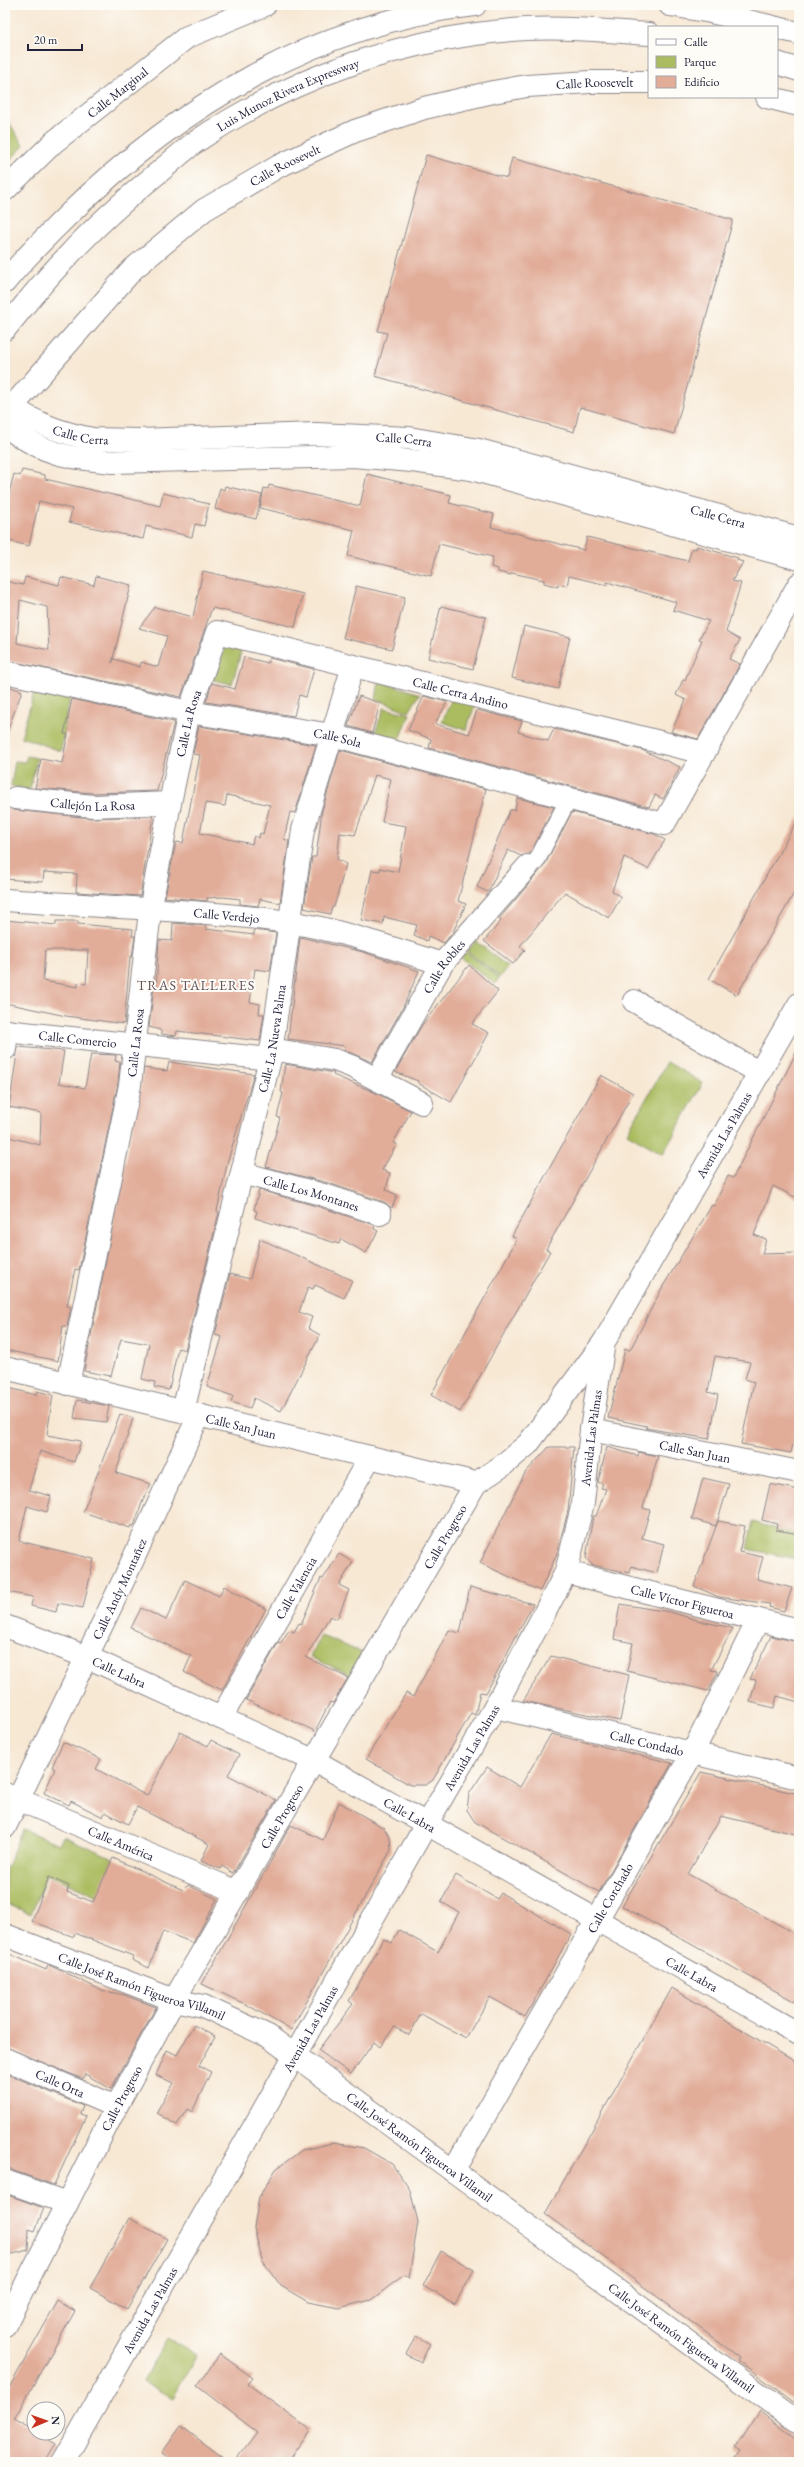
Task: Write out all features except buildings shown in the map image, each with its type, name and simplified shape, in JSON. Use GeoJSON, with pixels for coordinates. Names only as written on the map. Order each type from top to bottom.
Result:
{"type":"FeatureCollection","features":[{"type":"Feature","properties":{"kind":"main road","name":"Calle Marginal"},"geometry":{"type":"LineString","coordinates":[[5,190],[54,142],[187,37],[264,5]]}},
{"type":"Feature","properties":{"kind":"main road"},"geometry":{"type":"LineString","coordinates":[[5,282],[22,260],[107,177],[198,107],[306,49],[371,26],[447,8],[475,5]]}},
{"type":"Feature","properties":{"kind":"main road"},"geometry":{"type":"LineString","coordinates":[[670,5],[711,12],[769,26]]}},
{"type":"Feature","properties":{"kind":"main road"},"geometry":{"type":"LineString","coordinates":[[778,28],[799,34]]}},
{"type":"Feature","properties":{"kind":"main road","name":"Luis Munoz Rivera Expressway"},"geometry":{"type":"LineString","coordinates":[[5,329],[66,257],[136,190],[193,144],[286,89],[394,52],[468,36],[526,29],[602,30],[648,34]]}},
{"type":"Feature","properties":{"kind":"main road"},"geometry":{"type":"LineString","coordinates":[[778,63],[799,70]]}},
{"type":"Feature","properties":{"kind":"main road","name":"Calle Roosevelt"},"geometry":{"type":"LineString","coordinates":[[6,413],[133,269],[204,210],[279,166],[356,131],[424,108],[493,92],[527,86],[590,82],[648,82]]}},
{"type":"Feature","properties":{"kind":"main road"},"geometry":{"type":"LineString","coordinates":[[771,98],[799,105]]}},
{"type":"Feature","properties":{"kind":"main road","name":"Calle Cerra"},"geometry":{"type":"LineString","coordinates":[[6,413],[60,433],[92,439],[316,434],[409,438],[479,450],[799,538]]}},
{"type":"Feature","properties":{"kind":"main road","name":"Calle Cerra"},"geometry":{"type":"LineString","coordinates":[[6,413],[28,442],[52,452],[80,459],[113,462],[353,456],[412,461],[471,469],[799,559]]}},
{"type":"Feature","properties":{"kind":"main road"},"geometry":{"type":"LineString","coordinates":[[704,753],[799,584]]}},
{"type":"Feature","properties":{"kind":"main road","name":"Calle Cerra Andino"},"geometry":{"type":"LineString","coordinates":[[217,632],[704,753]]}},
{"type":"Feature","properties":{"kind":"main road","name":"Calle La Rosa"},"geometry":{"type":"LineString","coordinates":[[68,1384],[128,1093],[136,1044],[150,910],[170,802],[189,712],[217,632]]}},
{"type":"Feature","properties":{"kind":"main road","name":"Calle La Nueva Palma"},"geometry":{"type":"LineString","coordinates":[[191,1413],[242,1173],[271,1054],[303,830],[353,666]]}},
{"type":"Feature","properties":{"kind":"main road","name":"Calle Sola"},"geometry":{"type":"LineString","coordinates":[[5,672],[189,712],[332,735],[664,824],[704,753]]}},
{"type":"Feature","properties":{"kind":"main road","name":"Callejón La Rosa"},"geometry":{"type":"LineString","coordinates":[[15,798],[93,806],[170,802]]}},
{"type":"Feature","properties":{"kind":"main road","name":"Calle Robles"},"geometry":{"type":"LineString","coordinates":[[378,1079],[442,964],[528,866]]}},
{"type":"Feature","properties":{"kind":"main road","name":"Calle Verdejo"},"geometry":{"type":"LineString","coordinates":[[5,900],[220,914],[290,922],[361,938],[442,964]]}},
{"type":"Feature","properties":{"kind":"main road"},"geometry":{"type":"LineString","coordinates":[[634,1001],[760,1073]]}},
{"type":"Feature","properties":{"kind":"main road","name":"Avenida Las Palmas"},"geometry":{"type":"LineString","coordinates":[[64,2462],[295,2054],[495,1707],[566,1572],[583,1503],[591,1430],[604,1342],[799,1004]]}},
{"type":"Feature","properties":{"kind":"main road","name":"Calle Comercio"},"geometry":{"type":"LineString","coordinates":[[6,1037],[136,1044],[335,1060],[378,1079],[422,1103]]}},
{"type":"Feature","properties":{"kind":"main road","name":"Calle Los Montanes"},"geometry":{"type":"LineString","coordinates":[[242,1173],[324,1195],[380,1214]]}},
{"type":"Feature","properties":{"kind":"main road","name":"Calle Progreso"},"geometry":{"type":"LineString","coordinates":[[5,2325],[116,2107],[174,2000],[315,1761],[476,1483],[502,1466],[528,1444],[604,1342]]}},
{"type":"Feature","properties":{"kind":"main road","name":"Calle San Juan"},"geometry":{"type":"LineString","coordinates":[[5,1368],[476,1483]]}},
{"type":"Feature","properties":{"kind":"main road","name":"Calle Andy Montañez"},"geometry":{"type":"LineString","coordinates":[[5,1827],[12,1796],[87,1657],[191,1413]]}},
{"type":"Feature","properties":{"kind":"main road","name":"Calle San Juan"},"geometry":{"type":"LineString","coordinates":[[591,1430],[797,1466]]}},
{"type":"Feature","properties":{"kind":"main road","name":"Calle Valencia"},"geometry":{"type":"LineString","coordinates":[[220,1718],[370,1457]]}},
{"type":"Feature","properties":{"kind":"main road","name":"Calle Víctor Figueroa"},"geometry":{"type":"LineString","coordinates":[[566,1572],[799,1630]]}},
{"type":"Feature","properties":{"kind":"main road","name":"Calle Corchado"},"geometry":{"type":"LineString","coordinates":[[453,2171],[692,1754],[758,1620]]}},
{"type":"Feature","properties":{"kind":"main road","name":"Calle Labra"},"geometry":{"type":"LineString","coordinates":[[5,1626],[87,1657],[315,1761],[799,2034]]}},
{"type":"Feature","properties":{"kind":"main road","name":"Calle Condado"},"geometry":{"type":"LineString","coordinates":[[495,1707],[799,1778]]}},
{"type":"Feature","properties":{"kind":"main road","name":"Calle América"},"geometry":{"type":"LineString","coordinates":[[12,1796],[238,1892]]}},
{"type":"Feature","properties":{"kind":"main road","name":"Calle José Ramón Figueroa Villamil"},"geometry":{"type":"LineString","coordinates":[[5,1935],[174,2000],[203,2006],[268,2036],[295,2054],[799,2423]]}},
{"type":"Feature","properties":{"kind":"main road","name":"Calle Orta"},"geometry":{"type":"LineString","coordinates":[[5,2059],[116,2107]]}},
{"type":"Feature","properties":{"kind":"main road"},"geometry":{"type":"LineString","coordinates":[[5,2181],[68,2203]]}},
{"type":"Feature","properties":{"kind":"street"},"geometry":{"type":"LineString","coordinates":[[528,866],[536,862],[569,798]]}},
{"type":"Feature","properties":{"kind":"green space"},"geometry":{"type":"Polygon","coordinates":[[[5,116],[24,146],[5,165],[5,116]]]}},
{"type":"Feature","properties":{"kind":"green space"},"geometry":{"type":"Polygon","coordinates":[[[226,645],[242,649],[232,684],[213,680],[226,645]]]}},
{"type":"Feature","properties":{"kind":"green space"},"geometry":{"type":"Polygon","coordinates":[[[379,681],[420,694],[409,712],[376,699],[379,681]]]}},
{"type":"Feature","properties":{"kind":"green space"},"geometry":{"type":"Polygon","coordinates":[[[35,689],[70,697],[61,751],[21,737],[35,689]]]}},
{"type":"Feature","properties":{"kind":"green space"},"geometry":{"type":"Polygon","coordinates":[[[452,698],[475,705],[466,730],[442,722],[452,698]]]}},
{"type":"Feature","properties":{"kind":"green space"},"geometry":{"type":"Polygon","coordinates":[[[384,708],[410,714],[399,742],[374,735],[384,708]]]}},
{"type":"Feature","properties":{"kind":"green space"},"geometry":{"type":"Polygon","coordinates":[[[27,756],[37,758],[30,790],[11,786],[15,761],[25,762],[27,756]]]}},
{"type":"Feature","properties":{"kind":"green space"},"geometry":{"type":"Polygon","coordinates":[[[476,941],[508,967],[500,977],[467,951],[476,941]]]}},
{"type":"Feature","properties":{"kind":"green space"},"geometry":{"type":"Polygon","coordinates":[[[466,952],[499,978],[495,984],[460,957],[466,952]]]}},
{"type":"Feature","properties":{"kind":"green space"},"geometry":{"type":"Polygon","coordinates":[[[667,1062],[703,1083],[663,1154],[627,1133],[667,1062]]]}},
{"type":"Feature","properties":{"kind":"green space"},"geometry":{"type":"Polygon","coordinates":[[[753,1522],[799,1535],[798,1559],[747,1549],[753,1522]]]}},
{"type":"Feature","properties":{"kind":"green space"},"geometry":{"type":"Polygon","coordinates":[[[321,1636],[363,1653],[351,1675],[310,1657],[321,1636]]]}},
{"type":"Feature","properties":{"kind":"green space"},"geometry":{"type":"Polygon","coordinates":[[[22,1829],[59,1844],[63,1836],[113,1858],[97,1896],[47,1874],[31,1914],[5,1903],[5,1872],[22,1829]]]}},
{"type":"Feature","properties":{"kind":"green space"},"geometry":{"type":"Polygon","coordinates":[[[167,2338],[197,2355],[173,2398],[143,2381],[167,2338]]]}},
{"type":"Feature","properties":{"kind":"district","name":"TRAS TALLERES"},"geometry":{"type":"Point","coordinates":[196,985]}}]}
